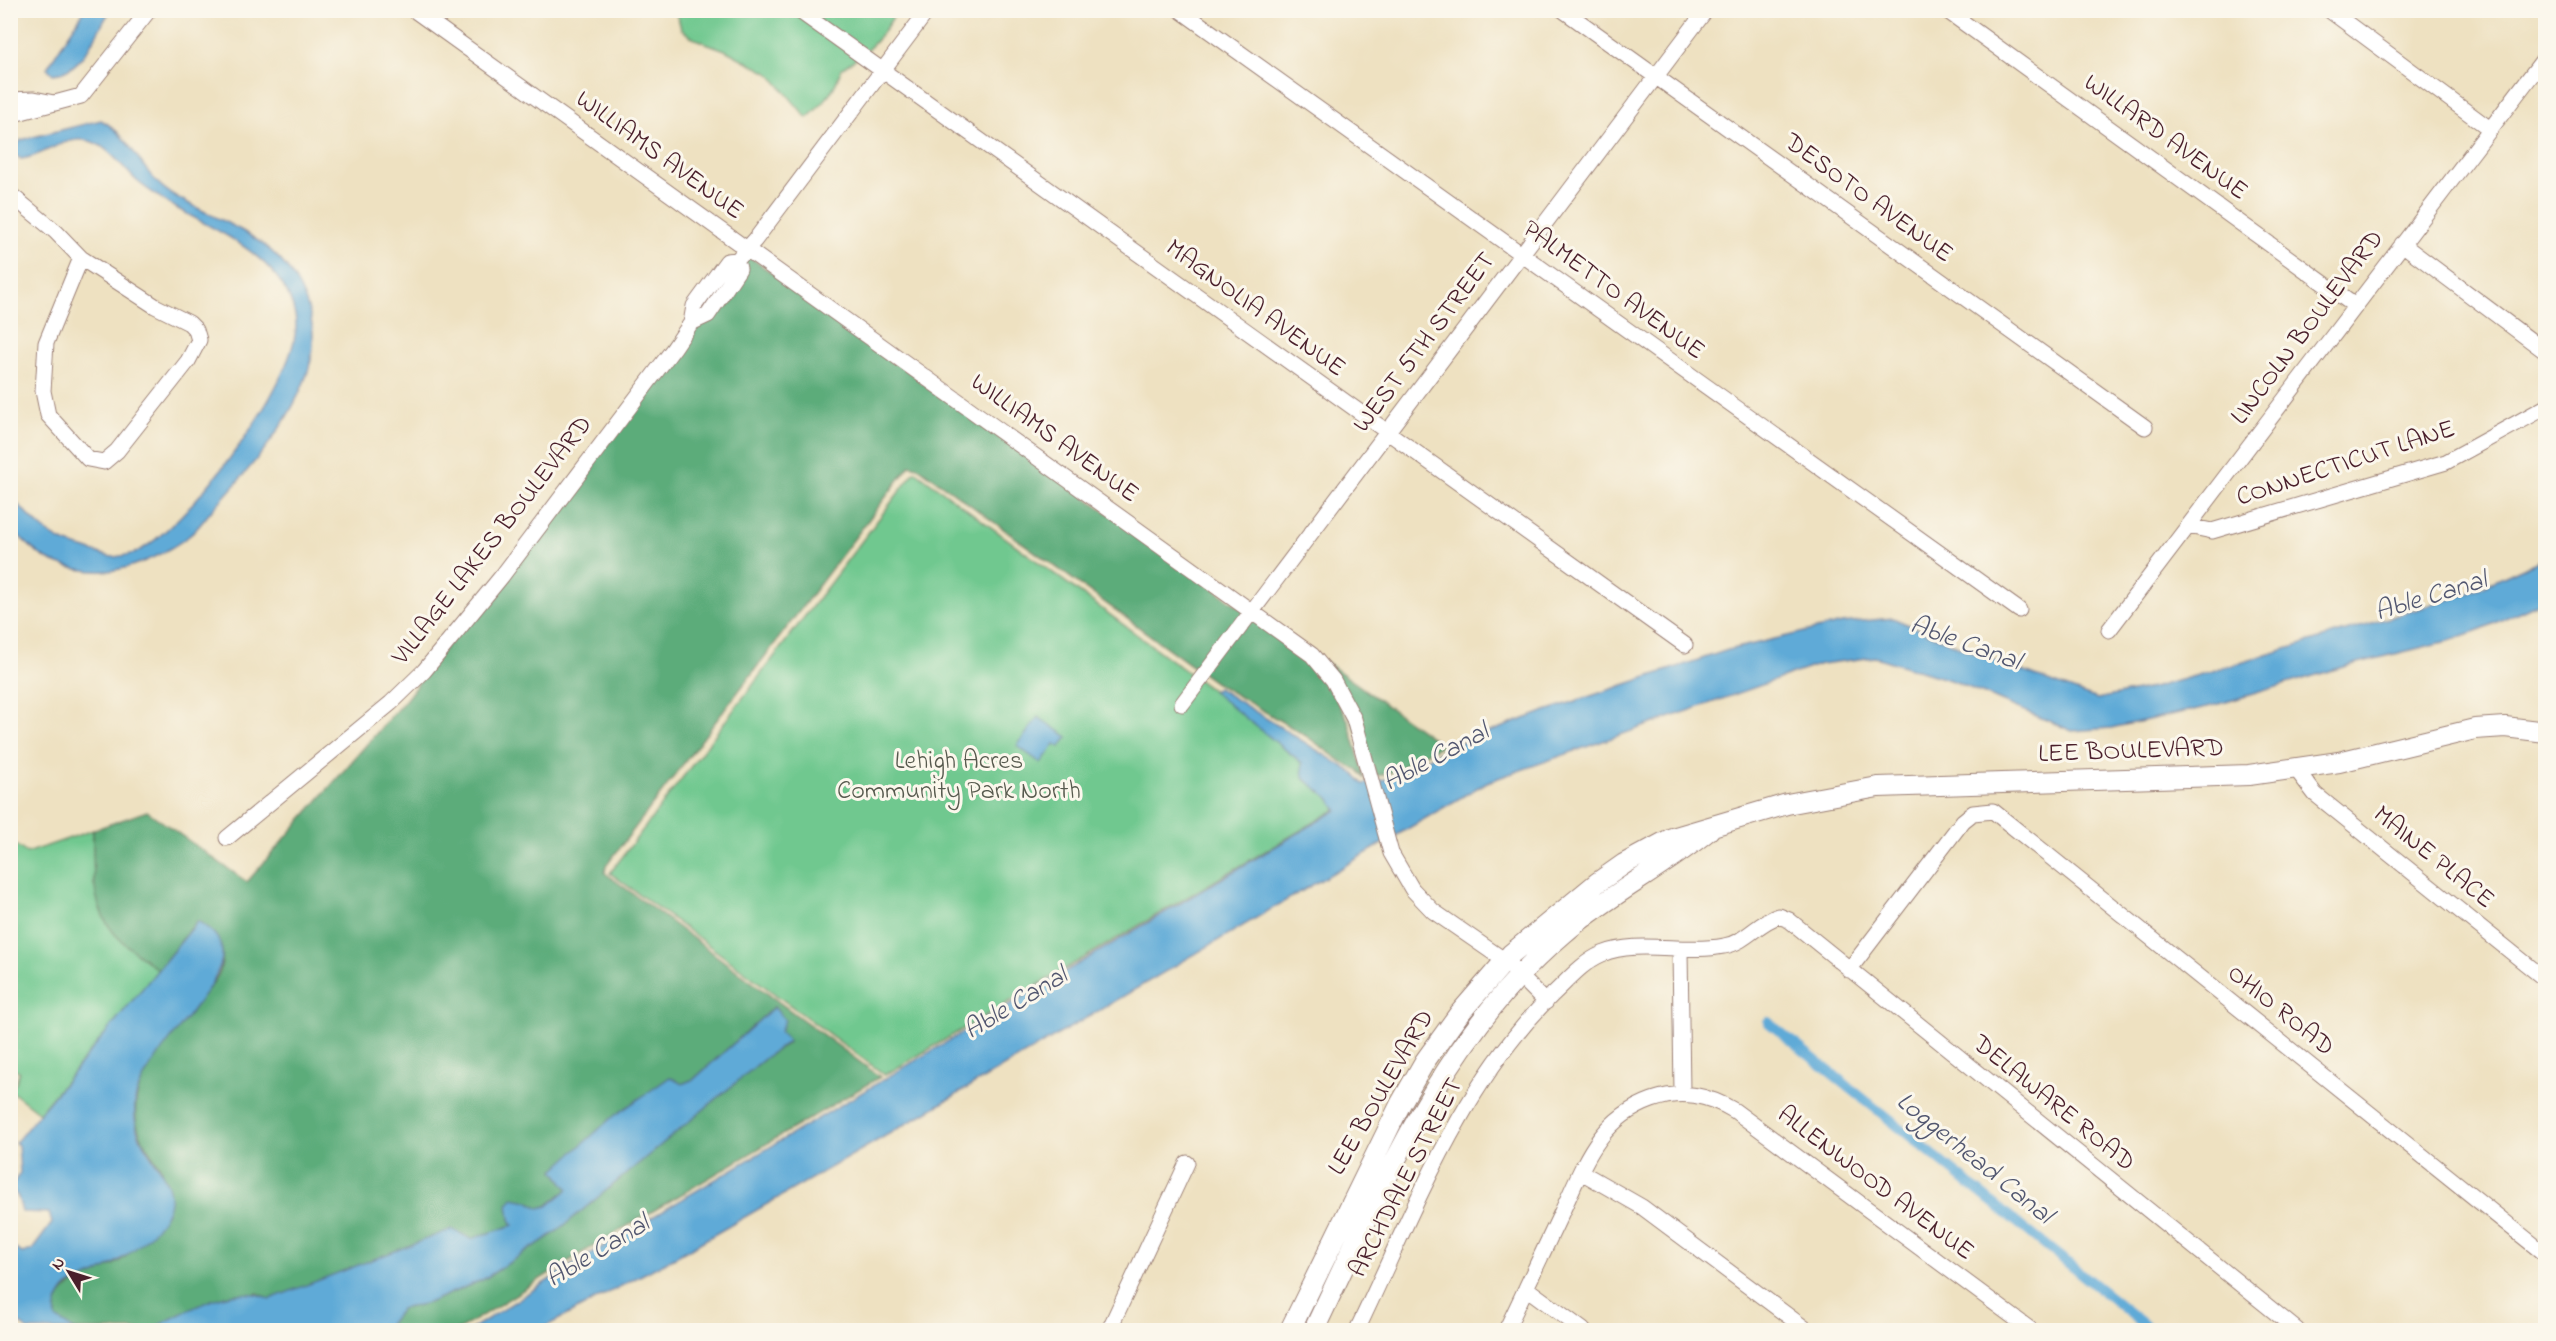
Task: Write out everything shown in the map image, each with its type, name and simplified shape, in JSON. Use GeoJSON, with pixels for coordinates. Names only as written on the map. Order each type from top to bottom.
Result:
{"type":"FeatureCollection","features":[{"type":"Feature","properties":{"kind":"main road","name":"LEE BOULEVARD"},"geometry":{"type":"LineString","coordinates":[[1290,1330],[1349,1205],[1425,1061],[1459,1014],[1504,960],[1624,864],[1672,838],[1813,798],[1878,787],[1958,782],[2198,778],[2296,769],[2381,754],[2475,729],[2517,727],[2546,732]]}},
{"type":"Feature","properties":{"kind":"main road","name":"LEE BOULEVARD"},"geometry":{"type":"LineString","coordinates":[[1314,1330],[1370,1213],[1443,1074],[1475,1029],[1520,975],[1564,933],[1636,880],[1682,852],[1717,824]]}},
{"type":"Feature","properties":{"kind":"main road"},"geometry":{"type":"LineString","coordinates":[[1304,1330],[1316,1300],[1308,1291]]}},
{"type":"Feature","properties":{"kind":"street"},"geometry":{"type":"LineString","coordinates":[[12,107],[57,104],[81,96],[149,10]]}},
{"type":"Feature","properties":{"kind":"street","name":"WILLIAMS AVENUE"},"geometry":{"type":"LineString","coordinates":[[414,10],[741,254],[1253,610],[1312,655],[1334,681],[1354,719],[1392,853],[1412,889],[1422,901],[1504,960],[1546,1002]]}},
{"type":"Feature","properties":{"kind":"street","name":"MAGNOLIA AVENUE"},"geometry":{"type":"LineString","coordinates":[[798,10],[1685,645]]}},
{"type":"Feature","properties":{"kind":"street"},"geometry":{"type":"LineString","coordinates":[[741,254],[755,240],[928,10]]}},
{"type":"Feature","properties":{"kind":"street","name":"PALMETTO AVENUE"},"geometry":{"type":"LineString","coordinates":[[1180,10],[2019,610]]}},
{"type":"Feature","properties":{"kind":"street","name":"DESOTO AVENUE"},"geometry":{"type":"LineString","coordinates":[[1563,10],[2145,426]]}},
{"type":"Feature","properties":{"kind":"street","name":"WEST 5TH STREET"},"geometry":{"type":"LineString","coordinates":[[1182,704],[1706,10]]}},
{"type":"Feature","properties":{"kind":"street","name":"WILLARD AVENUE"},"geometry":{"type":"LineString","coordinates":[[1946,10],[2355,306]]}},
{"type":"Feature","properties":{"kind":"street"},"geometry":{"type":"LineString","coordinates":[[2329,10],[2490,129]]}},
{"type":"Feature","properties":{"kind":"street","name":"LINCOLN BOULEVARD"},"geometry":{"type":"LineString","coordinates":[[2109,630],[2490,129],[2540,75],[2546,56]]}},
{"type":"Feature","properties":{"kind":"street"},"geometry":{"type":"LineString","coordinates":[[10,194],[56,232],[81,258],[155,306],[189,323],[196,330],[199,340],[188,362],[117,451],[104,462],[88,459],[48,415],[43,391],[46,343],[81,258]]}},
{"type":"Feature","properties":{"kind":"street"},"geometry":{"type":"LineString","coordinates":[[2402,244],[2546,352]]}},
{"type":"Feature","properties":{"kind":"street","name":"VILLAGE LAKES BOULEVARD"},"geometry":{"type":"LineString","coordinates":[[227,838],[391,703],[424,671],[522,550],[691,322],[708,315],[740,269],[741,254]]}},
{"type":"Feature","properties":{"kind":"street","name":"CONNECTICUT LANE"},"geometry":{"type":"LineString","coordinates":[[2188,526],[2212,531],[2446,462],[2546,406]]}},
{"type":"Feature","properties":{"kind":"street","name":"MAINE PLACE"},"geometry":{"type":"LineString","coordinates":[[2296,769],[2315,794],[2546,980]]}},
{"type":"Feature","properties":{"kind":"street","name":"OHIO ROAD"},"geometry":{"type":"LineString","coordinates":[[1849,970],[1964,821],[1973,813],[1983,810],[2000,815],[2546,1255]]}},
{"type":"Feature","properties":{"kind":"street","name":"DELAWARE ROAD"},"geometry":{"type":"LineString","coordinates":[[1779,915],[1789,920],[2297,1330]]}},
{"type":"Feature","properties":{"kind":"street","name":"ARCHDALE STREET"},"geometry":{"type":"LineString","coordinates":[[1357,1330],[1466,1105],[1491,1068],[1546,1002],[1589,962],[1609,951],[1710,948],[1738,942],[1769,919],[1779,915]]}},
{"type":"Feature","properties":{"kind":"street"},"geometry":{"type":"LineString","coordinates":[[1506,1330],[1596,1143],[1616,1119],[1638,1105],[1666,1095],[1682,1093],[1680,950]]}},
{"type":"Feature","properties":{"kind":"street","name":"ALLENWOOD AVENUE"},"geometry":{"type":"LineString","coordinates":[[1682,1093],[1707,1098],[1735,1111],[2031,1330]]}},
{"type":"Feature","properties":{"kind":"street"},"geometry":{"type":"LineString","coordinates":[[1109,1330],[1187,1163]]}},
{"type":"Feature","properties":{"kind":"street"},"geometry":{"type":"LineString","coordinates":[[1581,1172],[1641,1207],[1807,1330]]}},
{"type":"Feature","properties":{"kind":"street"},"geometry":{"type":"LineString","coordinates":[[1526,1288],[1583,1330]]}},
{"type":"Feature","properties":{"kind":"green space"},"geometry":{"type":"Polygon","coordinates":[[[679,10],[897,11],[874,44],[841,69],[836,84],[828,96],[807,118],[770,74],[725,50],[695,39],[681,29],[677,13],[679,10]]]}},
{"type":"Feature","properties":{"kind":"green space"},"geometry":{"type":"Polygon","coordinates":[[[744,253],[1287,641],[1319,670],[1348,720],[1365,779],[1358,770],[1345,764],[1306,736],[1216,683],[918,467],[910,465],[606,866],[605,873],[880,1077],[582,1253],[459,1330],[376,1330],[388,1326],[401,1309],[428,1303],[484,1279],[555,1233],[769,1055],[789,1042],[780,1032],[774,1007],[694,1079],[682,1084],[554,1170],[568,1189],[547,1206],[539,1208],[528,1201],[510,1219],[514,1224],[484,1237],[269,1299],[258,1293],[175,1319],[149,1330],[74,1330],[56,1318],[57,1304],[62,1293],[71,1285],[121,1260],[130,1252],[162,1170],[146,1145],[137,1125],[136,1100],[141,1083],[159,1051],[216,979],[222,962],[218,941],[197,921],[158,970],[114,933],[100,910],[94,884],[93,830],[147,811],[247,882],[407,698],[744,253]]]}},
{"type":"Feature","properties":{"kind":"green space","name":"Lehigh Acres Community Park North"},"geometry":{"type":"Polygon","coordinates":[[[915,471],[1357,797],[885,1075],[610,873],[915,471]]]}},
{"type":"Feature","properties":{"kind":"green space"},"geometry":{"type":"Polygon","coordinates":[[[1326,662],[1442,745],[1390,773],[1377,776],[1326,662]]]}},
{"type":"Feature","properties":{"kind":"green space"},"geometry":{"type":"Polygon","coordinates":[[[93,830],[94,885],[115,934],[158,970],[39,1113],[11,1091],[19,1071],[11,1068],[10,1047],[17,1031],[10,1025],[11,842],[27,853],[93,830]]]}},
{"type":"Feature","properties":{"kind":"water"},"geometry":{"type":"Polygon","coordinates":[[[84,11],[110,11],[81,59],[73,67],[53,74],[47,68],[84,11]]]}},
{"type":"Feature","properties":{"kind":"water"},"geometry":{"type":"Polygon","coordinates":[[[101,120],[121,136],[161,186],[191,205],[247,234],[279,259],[293,276],[304,297],[312,323],[313,341],[309,368],[302,388],[281,425],[255,461],[195,530],[173,547],[154,557],[125,568],[107,571],[60,565],[31,548],[11,528],[11,498],[45,530],[66,543],[111,557],[128,555],[140,550],[161,535],[186,510],[214,479],[240,444],[283,372],[294,340],[295,315],[288,295],[278,278],[265,263],[232,239],[147,189],[110,153],[94,142],[69,141],[28,158],[21,159],[14,154],[21,140],[101,120]]]}},
{"type":"Feature","properties":{"kind":"water","name":"Able Canal"},"geometry":{"type":"Polygon","coordinates":[[[2545,558],[2545,600],[2477,631],[2444,642],[2350,665],[2216,705],[2111,728],[2072,731],[1956,682],[1875,657],[1821,664],[1487,782],[925,1113],[677,1256],[539,1330],[470,1330],[585,1257],[1337,810],[1329,798],[1303,778],[1302,763],[1212,691],[1218,688],[1355,774],[1363,784],[1392,778],[1447,748],[1540,713],[1728,650],[1842,623],[1893,618],[1969,651],[2097,699],[2152,688],[2237,664],[2464,595],[2545,558]]]}},
{"type":"Feature","properties":{"kind":"water"},"geometry":{"type":"Polygon","coordinates":[[[1038,717],[1068,737],[1060,747],[1055,744],[1041,763],[1017,746],[1038,717]]]}},
{"type":"Feature","properties":{"kind":"water"},"geometry":{"type":"Polygon","coordinates":[[[198,921],[214,934],[221,946],[220,966],[201,1000],[146,1074],[135,1100],[137,1130],[143,1144],[162,1173],[170,1193],[170,1203],[166,1214],[153,1232],[127,1255],[98,1273],[75,1282],[65,1289],[57,1305],[56,1318],[74,1330],[28,1330],[11,1317],[11,1246],[22,1253],[32,1250],[52,1223],[49,1213],[22,1212],[18,1197],[11,1187],[20,1173],[18,1145],[15,1143],[198,921]]]}},
{"type":"Feature","properties":{"kind":"water"},"geometry":{"type":"Polygon","coordinates":[[[774,1007],[785,1020],[780,1032],[789,1041],[769,1055],[555,1233],[484,1279],[428,1303],[401,1309],[388,1326],[376,1330],[149,1330],[192,1308],[225,1296],[256,1294],[270,1299],[452,1229],[471,1239],[513,1225],[508,1205],[513,1198],[528,1201],[539,1208],[547,1206],[568,1189],[554,1170],[610,1119],[670,1077],[682,1084],[694,1079],[774,1007]]]}},
{"type":"Feature","properties":{"kind":"waterway","name":"Loggerhead Canal"},"geometry":{"type":"LineString","coordinates":[[1768,1022],[2151,1330]]}}]}
